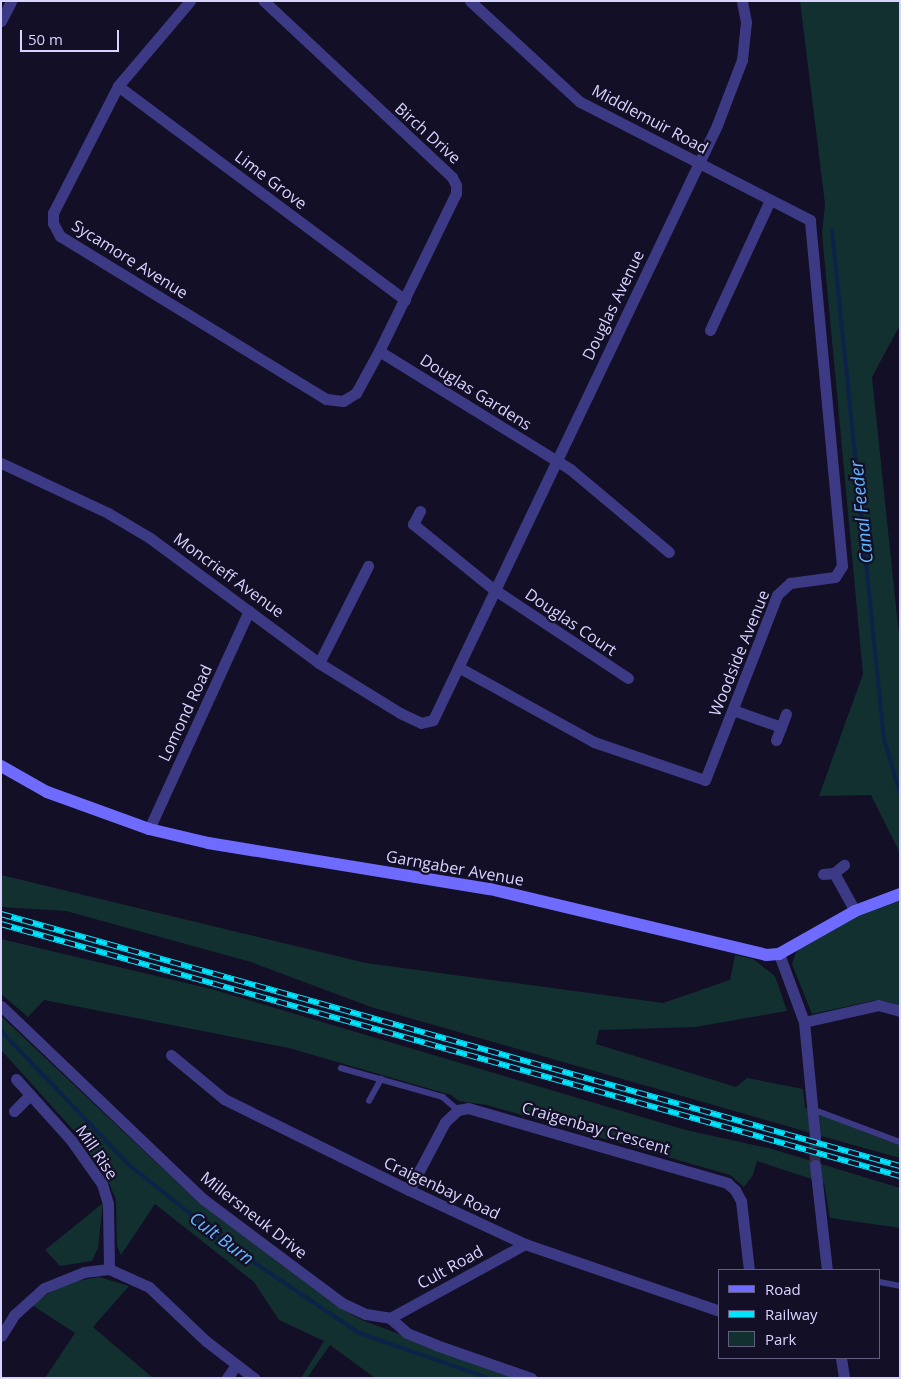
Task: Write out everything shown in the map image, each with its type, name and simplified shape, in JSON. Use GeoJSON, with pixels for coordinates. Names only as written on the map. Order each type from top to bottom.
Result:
{"type":"FeatureCollection","features":[{"type":"Feature","properties":{"kind":"street"},"geometry":{"type":"LineString","coordinates":[[1,21],[11,1]]}},
{"type":"Feature","properties":{"kind":"street","name":"Sycamore Avenue"},"geometry":{"type":"LineString","coordinates":[[190,1],[118,86],[53,214],[53,223],[60,236],[326,399],[344,401],[356,393],[379,351]]}},
{"type":"Feature","properties":{"kind":"street","name":"Birch Drive"},"geometry":{"type":"LineString","coordinates":[[264,1],[452,177],[456,193],[379,351]]}},
{"type":"Feature","properties":{"kind":"street","name":"Middlemuir Road"},"geometry":{"type":"LineString","coordinates":[[470,1],[580,102],[810,220]]}},
{"type":"Feature","properties":{"kind":"street","name":"Douglas Avenue"},"geometry":{"type":"LineString","coordinates":[[430,722],[438,714],[556,461],[700,164],[742,60],[746,22],[742,1]]}},
{"type":"Feature","properties":{"kind":"street","name":"Lime Grove"},"geometry":{"type":"LineString","coordinates":[[118,86],[405,300]]}},
{"type":"Feature","properties":{"kind":"street"},"geometry":{"type":"LineString","coordinates":[[710,330],[770,200]]}},
{"type":"Feature","properties":{"kind":"street","name":"Woodside Avenue"},"geometry":{"type":"LineString","coordinates":[[460,668],[594,742],[698,780],[705,780],[777,595],[790,583],[835,577],[842,566],[810,220]]}},
{"type":"Feature","properties":{"kind":"street","name":"Douglas Gardens"},"geometry":{"type":"LineString","coordinates":[[379,351],[556,461]]}},
{"type":"Feature","properties":{"kind":"street"},"geometry":{"type":"LineString","coordinates":[[556,461],[669,552]]}},
{"type":"Feature","properties":{"kind":"street","name":"Moncrieff Avenue"},"geometry":{"type":"LineString","coordinates":[[1,463],[108,513],[150,538],[319,663],[400,712],[421,723],[430,722]]}},
{"type":"Feature","properties":{"kind":"street","name":"Douglas Court"},"geometry":{"type":"LineString","coordinates":[[420,511],[413,524],[496,592],[628,678]]}},
{"type":"Feature","properties":{"kind":"street"},"geometry":{"type":"LineString","coordinates":[[319,663],[368,566]]}},
{"type":"Feature","properties":{"kind":"street","name":"Lomond Road"},"geometry":{"type":"LineString","coordinates":[[149,829],[249,610]]}},
{"type":"Feature","properties":{"kind":"street"},"geometry":{"type":"LineString","coordinates":[[733,710],[781,727]]}},
{"type":"Feature","properties":{"kind":"street"},"geometry":{"type":"LineString","coordinates":[[776,740],[786,714]]}},
{"type":"Feature","properties":{"kind":"street","name":"Garngaber Avenue"},"geometry":{"type":"LineString","coordinates":[[1,766],[47,792],[149,829],[208,843],[490,888],[736,949],[766,955],[779,954]]}},
{"type":"Feature","properties":{"kind":"street"},"geometry":{"type":"LineString","coordinates":[[844,865],[829,874],[856,911]]}},
{"type":"Feature","properties":{"kind":"street"},"geometry":{"type":"LineString","coordinates":[[815,1137],[815,1110],[804,1022],[779,954],[856,911],[900,894]]}},
{"type":"Feature","properties":{"kind":"street"},"geometry":{"type":"LineString","coordinates":[[804,1022],[878,1005],[900,1011]]}},
{"type":"Feature","properties":{"kind":"street","name":"Millersneuk Drive"},"geometry":{"type":"LineString","coordinates":[[1,1006],[203,1199],[342,1303],[366,1314],[390,1318],[407,1333],[436,1345],[531,1378]]}},
{"type":"Feature","properties":{"kind":"street","name":"Craigenbay Road"},"geometry":{"type":"LineString","coordinates":[[171,1055],[224,1099],[408,1190],[525,1244],[718,1310]]}},
{"type":"Feature","properties":{"kind":"street","name":"Mill Rise"},"geometry":{"type":"LineString","coordinates":[[16,1079],[71,1140],[102,1184],[108,1204],[109,1269]]}},
{"type":"Feature","properties":{"kind":"street"},"geometry":{"type":"LineString","coordinates":[[14,1111],[30,1094]]}},
{"type":"Feature","properties":{"kind":"street","name":"Craigenbay Crescent"},"geometry":{"type":"LineString","coordinates":[[458,1110],[468,1108],[727,1182],[735,1190],[740,1201],[749,1269]]}},
{"type":"Feature","properties":{"kind":"street"},"geometry":{"type":"LineString","coordinates":[[408,1190],[445,1122],[458,1110]]}},
{"type":"Feature","properties":{"kind":"street"},"geometry":{"type":"LineString","coordinates":[[816,1165],[827,1269]]}},
{"type":"Feature","properties":{"kind":"street","name":"Cult Road"},"geometry":{"type":"LineString","coordinates":[[390,1318],[525,1244]]}},
{"type":"Feature","properties":{"kind":"street"},"geometry":{"type":"LineString","coordinates":[[1,1336],[14,1315],[44,1288],[84,1272],[109,1269],[149,1287],[236,1365],[254,1378]]}},
{"type":"Feature","properties":{"kind":"street"},"geometry":{"type":"LineString","coordinates":[[841,1359],[844,1378]]}},
{"type":"Feature","properties":{"kind":"street"},"geometry":{"type":"LineString","coordinates":[[227,1378],[236,1365]]}},
{"type":"Feature","properties":{"kind":"lane"},"geometry":{"type":"LineString","coordinates":[[341,1068],[443,1097],[458,1110]]}},
{"type":"Feature","properties":{"kind":"lane"},"geometry":{"type":"LineString","coordinates":[[369,1101],[381,1079]]}},
{"type":"Feature","properties":{"kind":"lane"},"geometry":{"type":"LineString","coordinates":[[815,1110],[900,1142]]}},
{"type":"Feature","properties":{"kind":"lane"},"geometry":{"type":"LineString","coordinates":[[881,1282],[900,1286]]}},
{"type":"Feature","properties":{"kind":"green space"},"geometry":{"type":"Polygon","coordinates":[[[800,1],[900,1],[900,325],[872,377],[900,645],[900,853],[871,795],[819,796],[863,674],[822,233],[825,204],[800,1]]]}},
{"type":"Feature","properties":{"kind":"green space"},"geometry":{"type":"Polygon","coordinates":[[[1,875],[366,963],[663,1003],[730,980],[735,955],[753,959],[775,976],[787,1011],[695,1027],[599,1030],[596,1044],[736,1087],[747,1078],[803,1089],[805,1108],[810,1110],[811,1133],[371,1007],[251,962],[66,911],[1,907],[1,875]]]}},
{"type":"Feature","properties":{"kind":"green space"},"geometry":{"type":"Polygon","coordinates":[[[900,901],[900,1006],[876,1000],[812,1014],[792,964],[797,949],[857,914],[900,901]]]}},
{"type":"Feature","properties":{"kind":"green space"},"geometry":{"type":"Polygon","coordinates":[[[1,939],[211,989],[686,1130],[772,1149],[900,1188],[900,1228],[830,1218],[824,1183],[757,1161],[753,1175],[744,1187],[730,1175],[487,1105],[459,1101],[451,1095],[289,1048],[44,1000],[28,1017],[1,994],[1,939]]]}},
{"type":"Feature","properties":{"kind":"green space"},"geometry":{"type":"Polygon","coordinates":[[[1,1016],[199,1203],[338,1307],[364,1321],[520,1378],[375,1378],[330,1345],[307,1378],[301,1378],[324,1341],[279,1320],[254,1282],[155,1204],[121,1255],[117,1246],[116,1200],[110,1185],[76,1133],[1,1050],[1,1016]]]}},
{"type":"Feature","properties":{"kind":"green space"},"geometry":{"type":"Polygon","coordinates":[[[819,1113],[900,1144],[900,1158],[821,1136],[819,1113]]]}},
{"type":"Feature","properties":{"kind":"green space"},"geometry":{"type":"Polygon","coordinates":[[[103,1203],[98,1248],[92,1261],[60,1266],[45,1250],[103,1203]]]}},
{"type":"Feature","properties":{"kind":"green space"},"geometry":{"type":"Polygon","coordinates":[[[99,1277],[129,1286],[93,1327],[153,1378],[45,1378],[75,1333],[32,1305],[62,1284],[99,1277]]]}},
{"type":"Feature","properties":{"kind":"waterway","name":"Canal Feeder"},"geometry":{"type":"LineString","coordinates":[[832,230],[884,739],[900,793]]}},
{"type":"Feature","properties":{"kind":"waterway","name":"Cult Burn"},"geometry":{"type":"LineString","coordinates":[[1,1031],[129,1165],[240,1253],[359,1333],[488,1378]]}},
{"type":"Feature","properties":{"kind":"tunnel"},"geometry":{"type":"LineString","coordinates":[[815,1137],[815,1165]]}},
{"type":"Feature","properties":{"kind":"railway"},"geometry":{"type":"LineString","coordinates":[[1,914],[900,1166]]}},
{"type":"Feature","properties":{"kind":"railway"},"geometry":{"type":"LineString","coordinates":[[1,924],[900,1176]]}}]}
